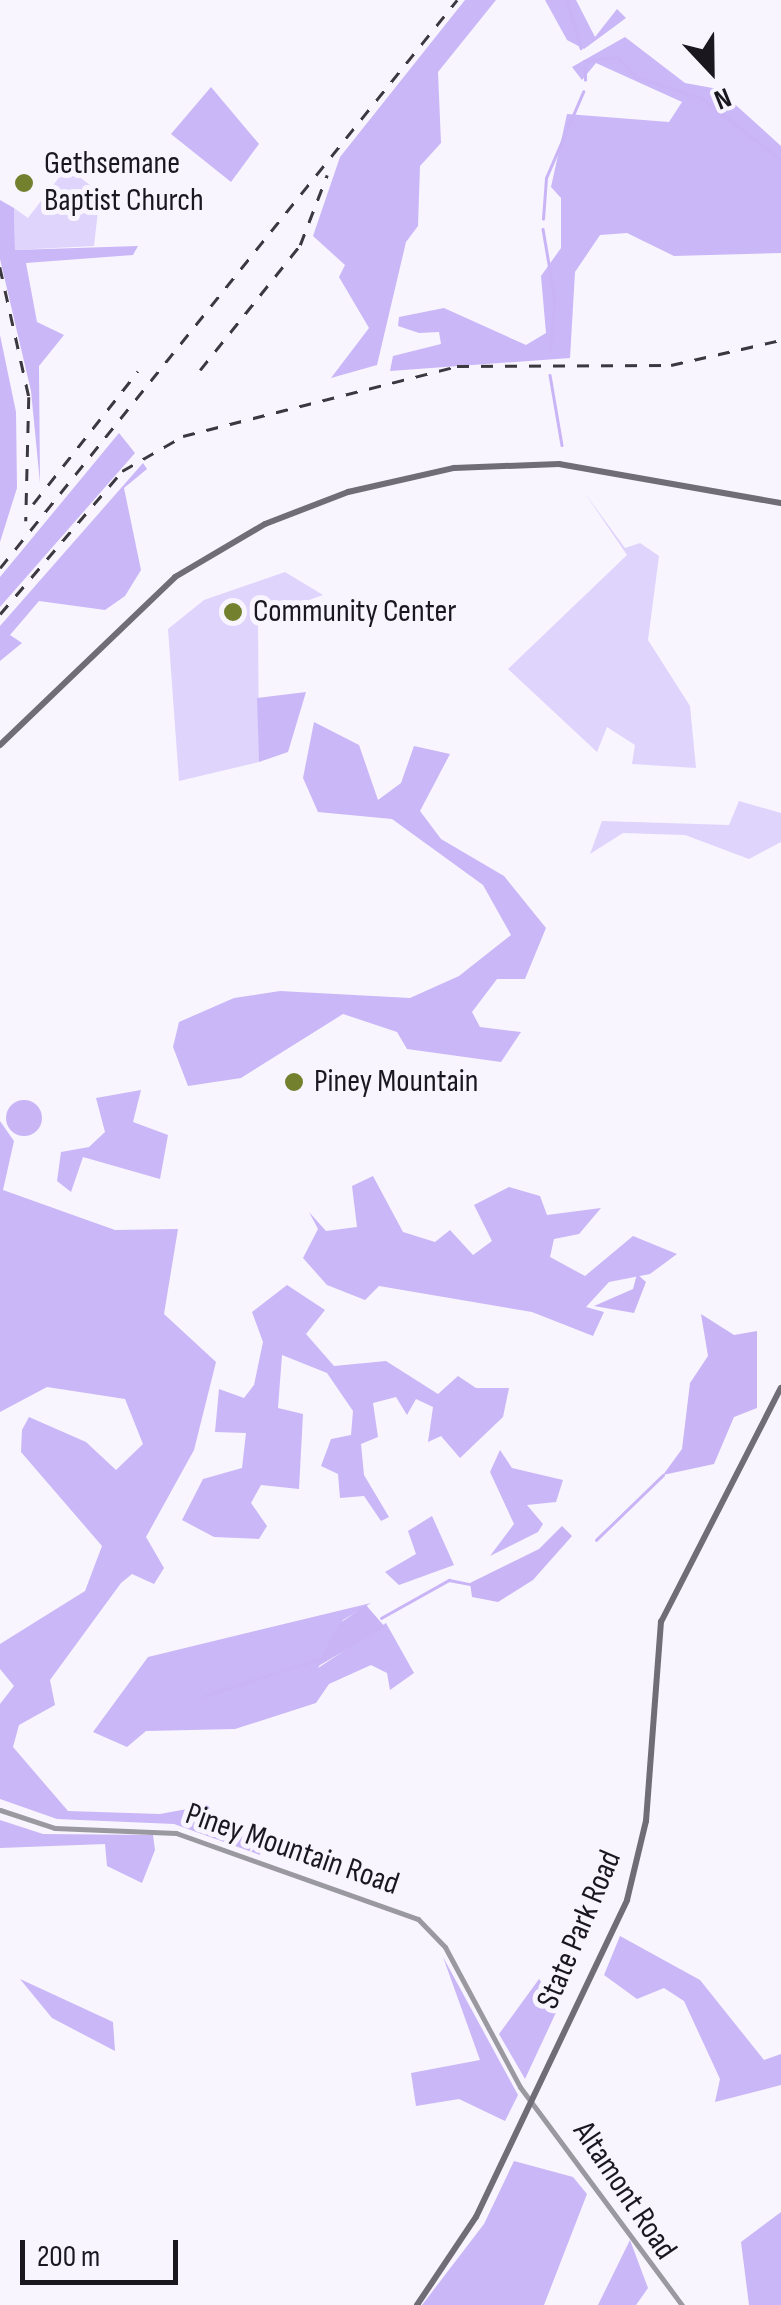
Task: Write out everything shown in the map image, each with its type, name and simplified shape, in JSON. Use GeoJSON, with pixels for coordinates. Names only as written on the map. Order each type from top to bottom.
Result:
{"type":"FeatureCollection","features":[{"type":"Feature","properties":{"kind":"main road"},"geometry":{"type":"LineString","coordinates":[[0,745],[175,577],[265,524],[348,492],[454,468],[558,464],[781,503]]}},
{"type":"Feature","properties":{"kind":"main road","name":"State Park Road"},"geometry":{"type":"LineString","coordinates":[[417,2305],[471,2226],[637,1869],[654,1658],[669,1599],[781,1388]]}},
{"type":"Feature","properties":{"kind":"street","name":"Piney Mountain Road"},"geometry":{"type":"LineString","coordinates":[[0,1810],[55,1828],[176,1833],[412,1916],[446,1947],[531,2099]]}},
{"type":"Feature","properties":{"kind":"street","name":"Altamont Road"},"geometry":{"type":"LineString","coordinates":[[531,2099],[640,2259],[682,2305]]}},
{"type":"Feature","properties":{"kind":"shaded area"},"geometry":{"type":"Polygon","coordinates":[[[465,0],[496,0],[438,72],[441,143],[420,166],[418,226],[406,242],[377,365],[331,378],[369,328],[339,277],[345,265],[313,236],[340,157],[465,0]]]}},
{"type":"Feature","properties":{"kind":"shaded area"},"geometry":{"type":"Polygon","coordinates":[[[545,0],[576,0],[595,37],[617,9],[626,18],[584,49],[567,40],[545,0]]]}},
{"type":"Feature","properties":{"kind":"shaded area"},"geometry":{"type":"Polygon","coordinates":[[[625,37],[685,83],[718,89],[781,146],[781,253],[674,256],[627,233],[600,235],[575,272],[570,358],[390,371],[393,356],[441,344],[439,332],[419,333],[398,326],[399,317],[444,308],[526,345],[546,333],[541,276],[561,248],[561,198],[551,187],[567,114],[669,122],[682,102],[596,63],[582,80],[572,67],[625,37]]]}},
{"type":"Feature","properties":{"kind":"shaded area"},"geometry":{"type":"Polygon","coordinates":[[[211,87],[259,144],[231,182],[171,134],[211,87]]]}},
{"type":"Feature","properties":{"kind":"shaded area"},"geometry":{"type":"Polygon","coordinates":[[[67,167],[100,193],[94,246],[15,250],[14,208],[28,218],[67,167]]]}},
{"type":"Feature","properties":{"kind":"shaded area"},"geometry":{"type":"Polygon","coordinates":[[[0,200],[14,208],[15,250],[138,246],[133,255],[26,263],[37,322],[64,335],[39,366],[40,483],[31,391],[0,259],[0,200]]]}},
{"type":"Feature","properties":{"kind":"shaded area"},"geometry":{"type":"Polygon","coordinates":[[[0,335],[16,412],[17,488],[0,542],[0,335]]]}},
{"type":"Feature","properties":{"kind":"shaded area"},"geometry":{"type":"Polygon","coordinates":[[[119,433],[135,453],[0,607],[0,577],[119,433]]]}},
{"type":"Feature","properties":{"kind":"shaded area"},"geometry":{"type":"Polygon","coordinates":[[[143,463],[147,469],[124,488],[141,570],[125,596],[105,610],[39,601],[10,635],[22,643],[0,661],[0,626],[143,463]]]}},
{"type":"Feature","properties":{"kind":"shaded area"},"geometry":{"type":"Polygon","coordinates":[[[584,492],[625,548],[640,543],[659,556],[648,640],[690,706],[696,768],[632,764],[635,745],[607,727],[597,752],[508,669],[627,555],[584,492]]]}},
{"type":"Feature","properties":{"kind":"shaded area"},"geometry":{"type":"Polygon","coordinates":[[[285,572],[323,595],[258,618],[259,762],[179,781],[168,629],[204,600],[285,572]]]}},
{"type":"Feature","properties":{"kind":"shaded area"},"geometry":{"type":"Polygon","coordinates":[[[306,692],[288,752],[259,762],[257,698],[306,692]]]}},
{"type":"Feature","properties":{"kind":"shaded area"},"geometry":{"type":"Polygon","coordinates":[[[314,722],[359,745],[378,800],[401,783],[414,746],[450,754],[420,811],[441,839],[504,876],[546,928],[525,979],[497,979],[472,1012],[480,1027],[521,1032],[501,1062],[407,1049],[397,1032],[343,1014],[241,1078],[188,1086],[173,1047],[179,1022],[234,998],[280,991],[410,998],[459,976],[511,935],[483,885],[392,819],[318,812],[303,778],[314,722]]]}},
{"type":"Feature","properties":{"kind":"shaded area"},"geometry":{"type":"Polygon","coordinates":[[[739,801],[781,813],[781,842],[749,859],[685,835],[623,833],[590,854],[602,821],[729,825],[739,801]]]}},
{"type":"Feature","properties":{"kind":"shaded area"},"geometry":{"type":"Polygon","coordinates":[[[141,1090],[133,1122],[168,1135],[160,1179],[83,1157],[71,1192],[57,1181],[61,1152],[89,1147],[105,1132],[96,1098],[141,1090]]]}},
{"type":"Feature","properties":{"kind":"shaded area"},"geometry":{"type":"Polygon","coordinates":[[[24,1100],[36,1106],[42,1118],[36,1130],[24,1136],[12,1130],[6,1118],[12,1106],[24,1100]]]}},
{"type":"Feature","properties":{"kind":"shaded area"},"geometry":{"type":"Polygon","coordinates":[[[0,1121],[14,1141],[3,1190],[115,1230],[178,1229],[164,1314],[216,1362],[194,1450],[146,1537],[164,1568],[154,1584],[132,1574],[121,1583],[50,1680],[55,1705],[19,1725],[13,1747],[68,1811],[160,1814],[209,1805],[219,1823],[262,1830],[260,1855],[174,1824],[57,1819],[0,1799],[0,1704],[14,1686],[0,1669],[0,1644],[85,1591],[102,1546],[21,1452],[22,1430],[29,1417],[86,1442],[116,1470],[143,1444],[125,1399],[47,1387],[0,1412],[0,1121]]]}},
{"type":"Feature","properties":{"kind":"shaded area"},"geometry":{"type":"Polygon","coordinates":[[[373,1176],[403,1232],[435,1242],[450,1230],[473,1255],[492,1241],[474,1205],[509,1187],[540,1196],[547,1215],[601,1208],[579,1234],[554,1239],[550,1257],[585,1276],[633,1236],[677,1254],[650,1274],[609,1282],[586,1307],[604,1312],[593,1336],[532,1312],[379,1286],[365,1300],[327,1285],[303,1258],[318,1229],[309,1212],[326,1231],[357,1227],[352,1186],[373,1176]]]}},
{"type":"Feature","properties":{"kind":"shaded area"},"geometry":{"type":"Polygon","coordinates":[[[637,1274],[646,1282],[634,1313],[594,1306],[633,1289],[637,1274]]]}},
{"type":"Feature","properties":{"kind":"shaded area"},"geometry":{"type":"Polygon","coordinates":[[[287,1285],[325,1310],[306,1334],[334,1366],[386,1361],[438,1394],[458,1376],[476,1388],[509,1388],[503,1417],[460,1458],[441,1436],[428,1442],[433,1407],[416,1399],[407,1415],[396,1397],[373,1403],[378,1437],[361,1444],[364,1475],[389,1517],[381,1521],[364,1496],[340,1498],[338,1474],[321,1466],[331,1439],[351,1435],[353,1411],[327,1373],[282,1355],[278,1408],[303,1414],[299,1489],[261,1485],[251,1503],[267,1526],[259,1539],[214,1537],[182,1520],[203,1479],[242,1468],[246,1433],[215,1432],[219,1389],[244,1398],[254,1385],[263,1342],[252,1312],[287,1285]]]}},
{"type":"Feature","properties":{"kind":"shaded area"},"geometry":{"type":"Polygon","coordinates":[[[701,1314],[734,1335],[757,1331],[757,1408],[734,1417],[714,1464],[663,1475],[682,1449],[690,1383],[708,1356],[701,1314]]]}},
{"type":"Feature","properties":{"kind":"shaded area"},"geometry":{"type":"Polygon","coordinates":[[[500,1450],[512,1468],[563,1480],[556,1502],[527,1505],[543,1524],[538,1532],[490,1556],[514,1524],[490,1472],[500,1450]]]}},
{"type":"Feature","properties":{"kind":"shaded area"},"geometry":{"type":"Polygon","coordinates":[[[432,1516],[454,1565],[399,1585],[385,1572],[416,1554],[408,1531],[432,1516]]]}},
{"type":"Feature","properties":{"kind":"shaded area"},"geometry":{"type":"Polygon","coordinates":[[[562,1526],[572,1536],[533,1580],[498,1602],[472,1597],[470,1583],[539,1549],[562,1526]]]}},
{"type":"Feature","properties":{"kind":"shaded area"},"geometry":{"type":"Polygon","coordinates":[[[371,1603],[343,1620],[318,1668],[386,1623],[414,1673],[390,1690],[387,1673],[371,1665],[329,1684],[316,1703],[235,1729],[146,1731],[127,1747],[93,1732],[148,1657],[371,1603]]]}},
{"type":"Feature","properties":{"kind":"shaded area"},"geometry":{"type":"Polygon","coordinates":[[[366,1605],[385,1627],[315,1668],[340,1623],[366,1605]]]}},
{"type":"Feature","properties":{"kind":"shaded area"},"geometry":{"type":"Polygon","coordinates":[[[0,1820],[43,1834],[153,1835],[155,1850],[142,1883],[107,1866],[105,1844],[0,1848],[0,1820]]]}},
{"type":"Feature","properties":{"kind":"shaded area"},"geometry":{"type":"Polygon","coordinates":[[[620,1936],[700,1980],[764,2060],[781,2054],[781,2085],[715,2102],[720,2079],[684,2001],[664,1988],[637,1999],[604,1975],[620,1936]]]}},
{"type":"Feature","properties":{"kind":"shaded area"},"geometry":{"type":"Polygon","coordinates":[[[443,1957],[518,2095],[505,2121],[459,2099],[416,2106],[411,2073],[480,2060],[443,1957]]]}},
{"type":"Feature","properties":{"kind":"shaded area"},"geometry":{"type":"Polygon","coordinates":[[[20,1979],[113,2022],[115,2051],[52,2018],[20,1979]]]}},
{"type":"Feature","properties":{"kind":"shaded area"},"geometry":{"type":"Polygon","coordinates":[[[539,1979],[559,2006],[525,2079],[499,2034],[539,1979]]]}},
{"type":"Feature","properties":{"kind":"shaded area"},"geometry":{"type":"Polygon","coordinates":[[[514,2161],[573,2177],[587,2194],[544,2305],[422,2305],[484,2224],[514,2161]]]}},
{"type":"Feature","properties":{"kind":"shaded area"},"geometry":{"type":"Polygon","coordinates":[[[781,2212],[781,2305],[749,2305],[741,2242],[781,2212]]]}},
{"type":"Feature","properties":{"kind":"shaded area"},"geometry":{"type":"Polygon","coordinates":[[[630,2240],[648,2288],[636,2305],[598,2305],[630,2240]]]}},
{"type":"Feature","properties":{"kind":"waterway"},"geometry":{"type":"LineString","coordinates":[[567,0],[581,48]]}},
{"type":"Feature","properties":{"kind":"waterway"},"geometry":{"type":"LineString","coordinates":[[584,61],[617,57],[636,77],[702,98],[781,160]]}},
{"type":"Feature","properties":{"kind":"waterway"},"geometry":{"type":"LineString","coordinates":[[585,67],[585,80]]}},
{"type":"Feature","properties":{"kind":"waterway"},"geometry":{"type":"LineString","coordinates":[[543,219],[546,178],[583,92]]}},
{"type":"Feature","properties":{"kind":"waterway"},"geometry":{"type":"LineString","coordinates":[[543,229],[555,299],[550,352]]}},
{"type":"Feature","properties":{"kind":"waterway"},"geometry":{"type":"LineString","coordinates":[[550,375],[562,445]]}},
{"type":"Feature","properties":{"kind":"waterway"},"geometry":{"type":"LineString","coordinates":[[596,1540],[663,1475]]}},
{"type":"Feature","properties":{"kind":"waterway"},"geometry":{"type":"LineString","coordinates":[[381,1618],[449,1580],[470,1584]]}},
{"type":"Feature","properties":{"kind":"waterway"},"geometry":{"type":"LineString","coordinates":[[204,1696],[316,1660]]}},
{"type":"Feature","properties":{"kind":"railway"},"geometry":{"type":"LineString","coordinates":[[0,568],[457,0]]}},
{"type":"Feature","properties":{"kind":"railway"},"geometry":{"type":"LineString","coordinates":[[200,370],[300,245],[327,175]]}},
{"type":"Feature","properties":{"kind":"railway"},"geometry":{"type":"LineString","coordinates":[[0,267],[29,397],[26,521]]}},
{"type":"Feature","properties":{"kind":"railway"},"geometry":{"type":"LineString","coordinates":[[0,614],[122,471],[183,436],[457,366],[671,365],[781,340]]}},
{"type":"Feature","properties":{"kind":"railway"},"geometry":{"type":"LineString","coordinates":[[33,504],[138,371]]}},
{"type":"Feature","properties":{"kind":"place","name":"Gethsemane Baptist Church"},"geometry":{"type":"Point","coordinates":[24,183]}},
{"type":"Feature","properties":{"kind":"place","name":"Community Center"},"geometry":{"type":"Point","coordinates":[233,612]}},
{"type":"Feature","properties":{"kind":"place","name":"Piney Mountain"},"geometry":{"type":"Point","coordinates":[294,1082]}}]}
